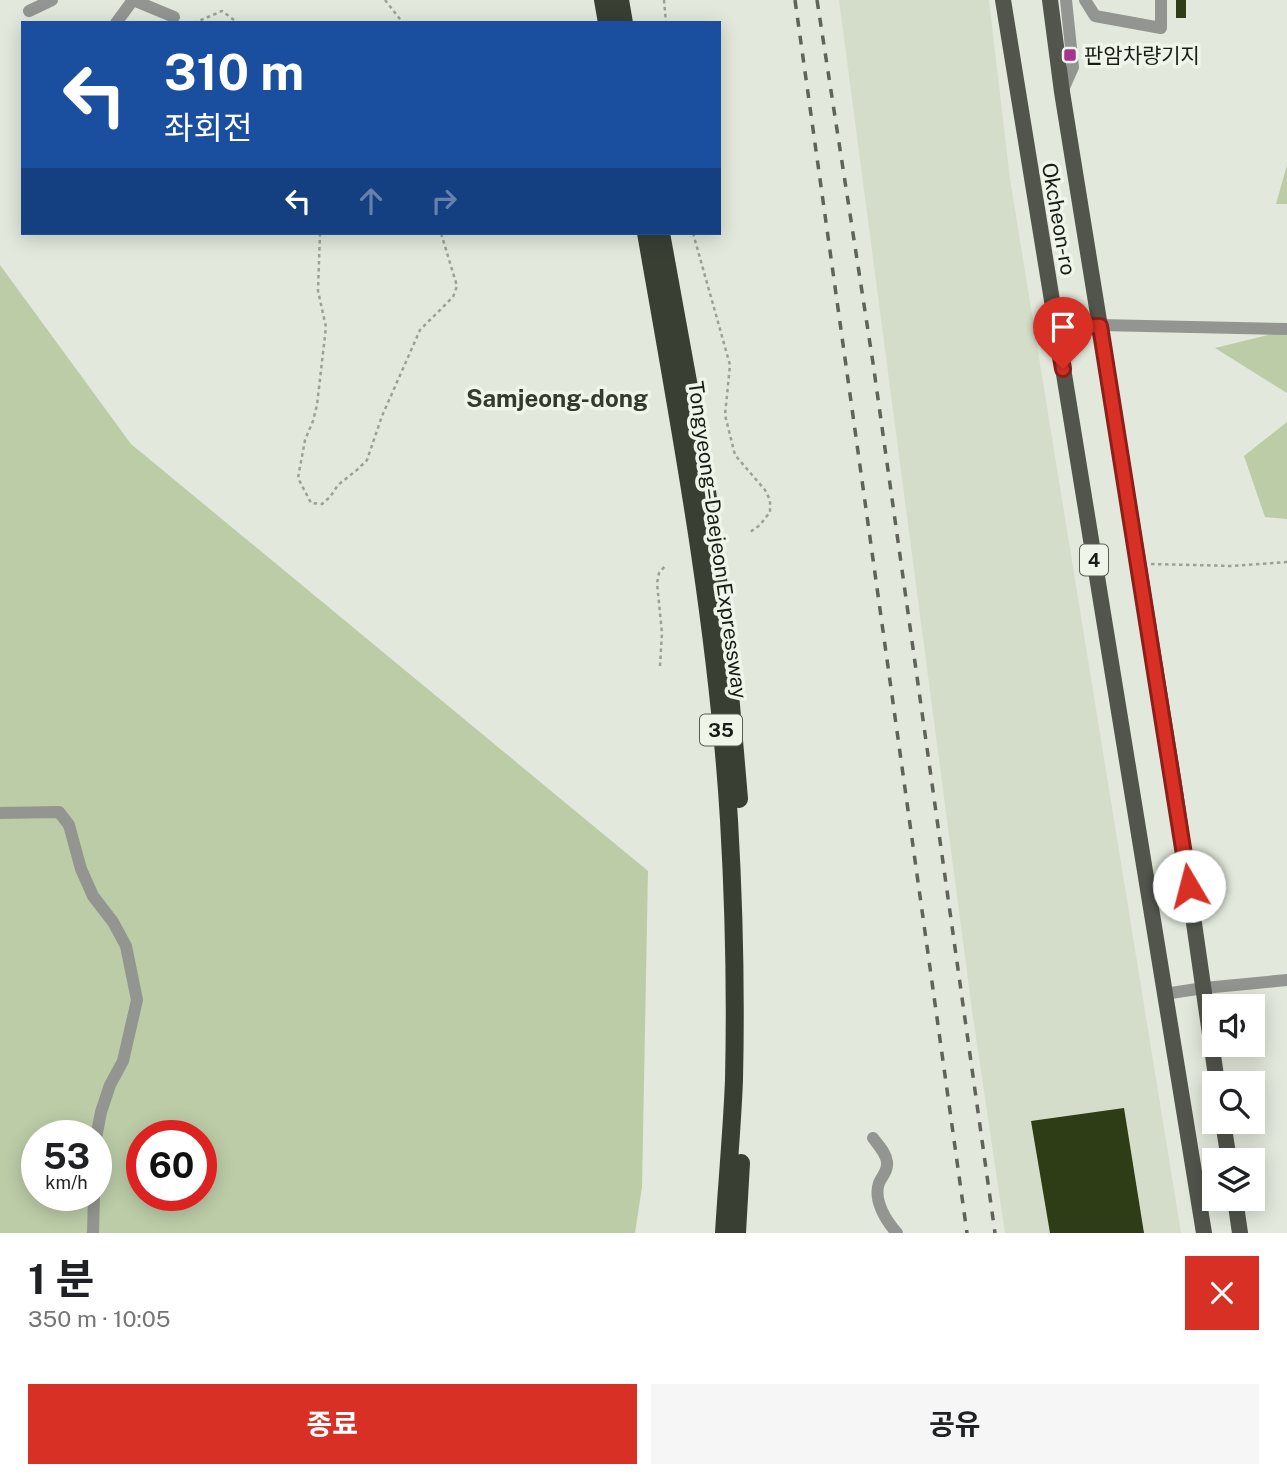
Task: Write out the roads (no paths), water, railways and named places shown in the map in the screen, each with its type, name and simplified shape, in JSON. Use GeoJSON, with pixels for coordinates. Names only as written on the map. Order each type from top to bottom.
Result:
{"type":"FeatureCollection","features":[{"type":"Feature","properties":{"kind":"highway"},"geometry":{"type":"LineString","coordinates":[[603,0],[607,21]]}},
{"type":"Feature","properties":{"kind":"highway"},"geometry":{"type":"LineString","coordinates":[[620,0],[624,21]]}},
{"type":"Feature","properties":{"kind":"highway"},"geometry":{"type":"LineString","coordinates":[[632,0],[635,21]]}},
{"type":"Feature","properties":{"kind":"highway","name":"Tongyeong–Daejeon Expressway"},"geometry":{"type":"LineString","coordinates":[[646,235],[691,486],[717,688],[729,817],[733,895],[734,1080],[724,1233]]}},
{"type":"Feature","properties":{"kind":"highway","name":"Tongyeong–Daejeon Expressway"},"geometry":{"type":"LineString","coordinates":[[661,235],[705,475],[734,718],[745,925],[745,1077],[737,1233]]}},
{"type":"Feature","properties":{"kind":"main road","name":"Okcheon-ro"},"geometry":{"type":"LineString","coordinates":[[1003,0],[1204,1233]]}},
{"type":"Feature","properties":{"kind":"main road","name":"Okcheon-ro"},"geometry":{"type":"LineString","coordinates":[[1050,0],[1062,92],[1139,566],[1215,1071]]}},
{"type":"Feature","properties":{"kind":"main road"},"geometry":{"type":"LineString","coordinates":[[1237,1211],[1240,1233]]}},
{"type":"Feature","properties":{"kind":"street"},"geometry":{"type":"LineString","coordinates":[[29,11],[52,0]]}},
{"type":"Feature","properties":{"kind":"street"},"geometry":{"type":"LineString","coordinates":[[117,21],[133,0],[174,17]]}},
{"type":"Feature","properties":{"kind":"street"},"geometry":{"type":"LineString","coordinates":[[1062,92],[1073,67],[1066,0]]}},
{"type":"Feature","properties":{"kind":"street"},"geometry":{"type":"LineString","coordinates":[[1085,0],[1095,16],[1161,28],[1161,0]]}},
{"type":"Feature","properties":{"kind":"street"},"geometry":{"type":"LineString","coordinates":[[1056,327],[1287,329]]}},
{"type":"Feature","properties":{"kind":"street"},"geometry":{"type":"LineString","coordinates":[[0,813],[59,811],[69,825],[81,869],[93,896],[113,922],[126,946],[137,1000],[123,1061],[110,1085],[99,1120]]}},
{"type":"Feature","properties":{"kind":"street"},"geometry":{"type":"LineString","coordinates":[[1164,994],[1287,981]]}},
{"type":"Feature","properties":{"kind":"street"},"geometry":{"type":"LineString","coordinates":[[873,1138],[884,1152],[887,1162],[887,1170],[878,1185],[880,1205],[886,1219],[897,1233]]}},
{"type":"Feature","properties":{"kind":"street"},"geometry":{"type":"LineString","coordinates":[[93,1233],[94,1211]]}},
{"type":"Feature","properties":{"kind":"railway"},"geometry":{"type":"LineString","coordinates":[[795,0],[967,1233]]}},
{"type":"Feature","properties":{"kind":"railway"},"geometry":{"type":"LineString","coordinates":[[817,0],[873,363],[995,1233]]}},
{"type":"Feature","properties":{"kind":"place","name":"판암차량기지"},"geometry":{"type":"Point","coordinates":[1070,55]}},
{"type":"Feature","properties":{"kind":"district","name":"Samjeong-dong"},"geometry":{"type":"Point","coordinates":[557,398]}}]}
